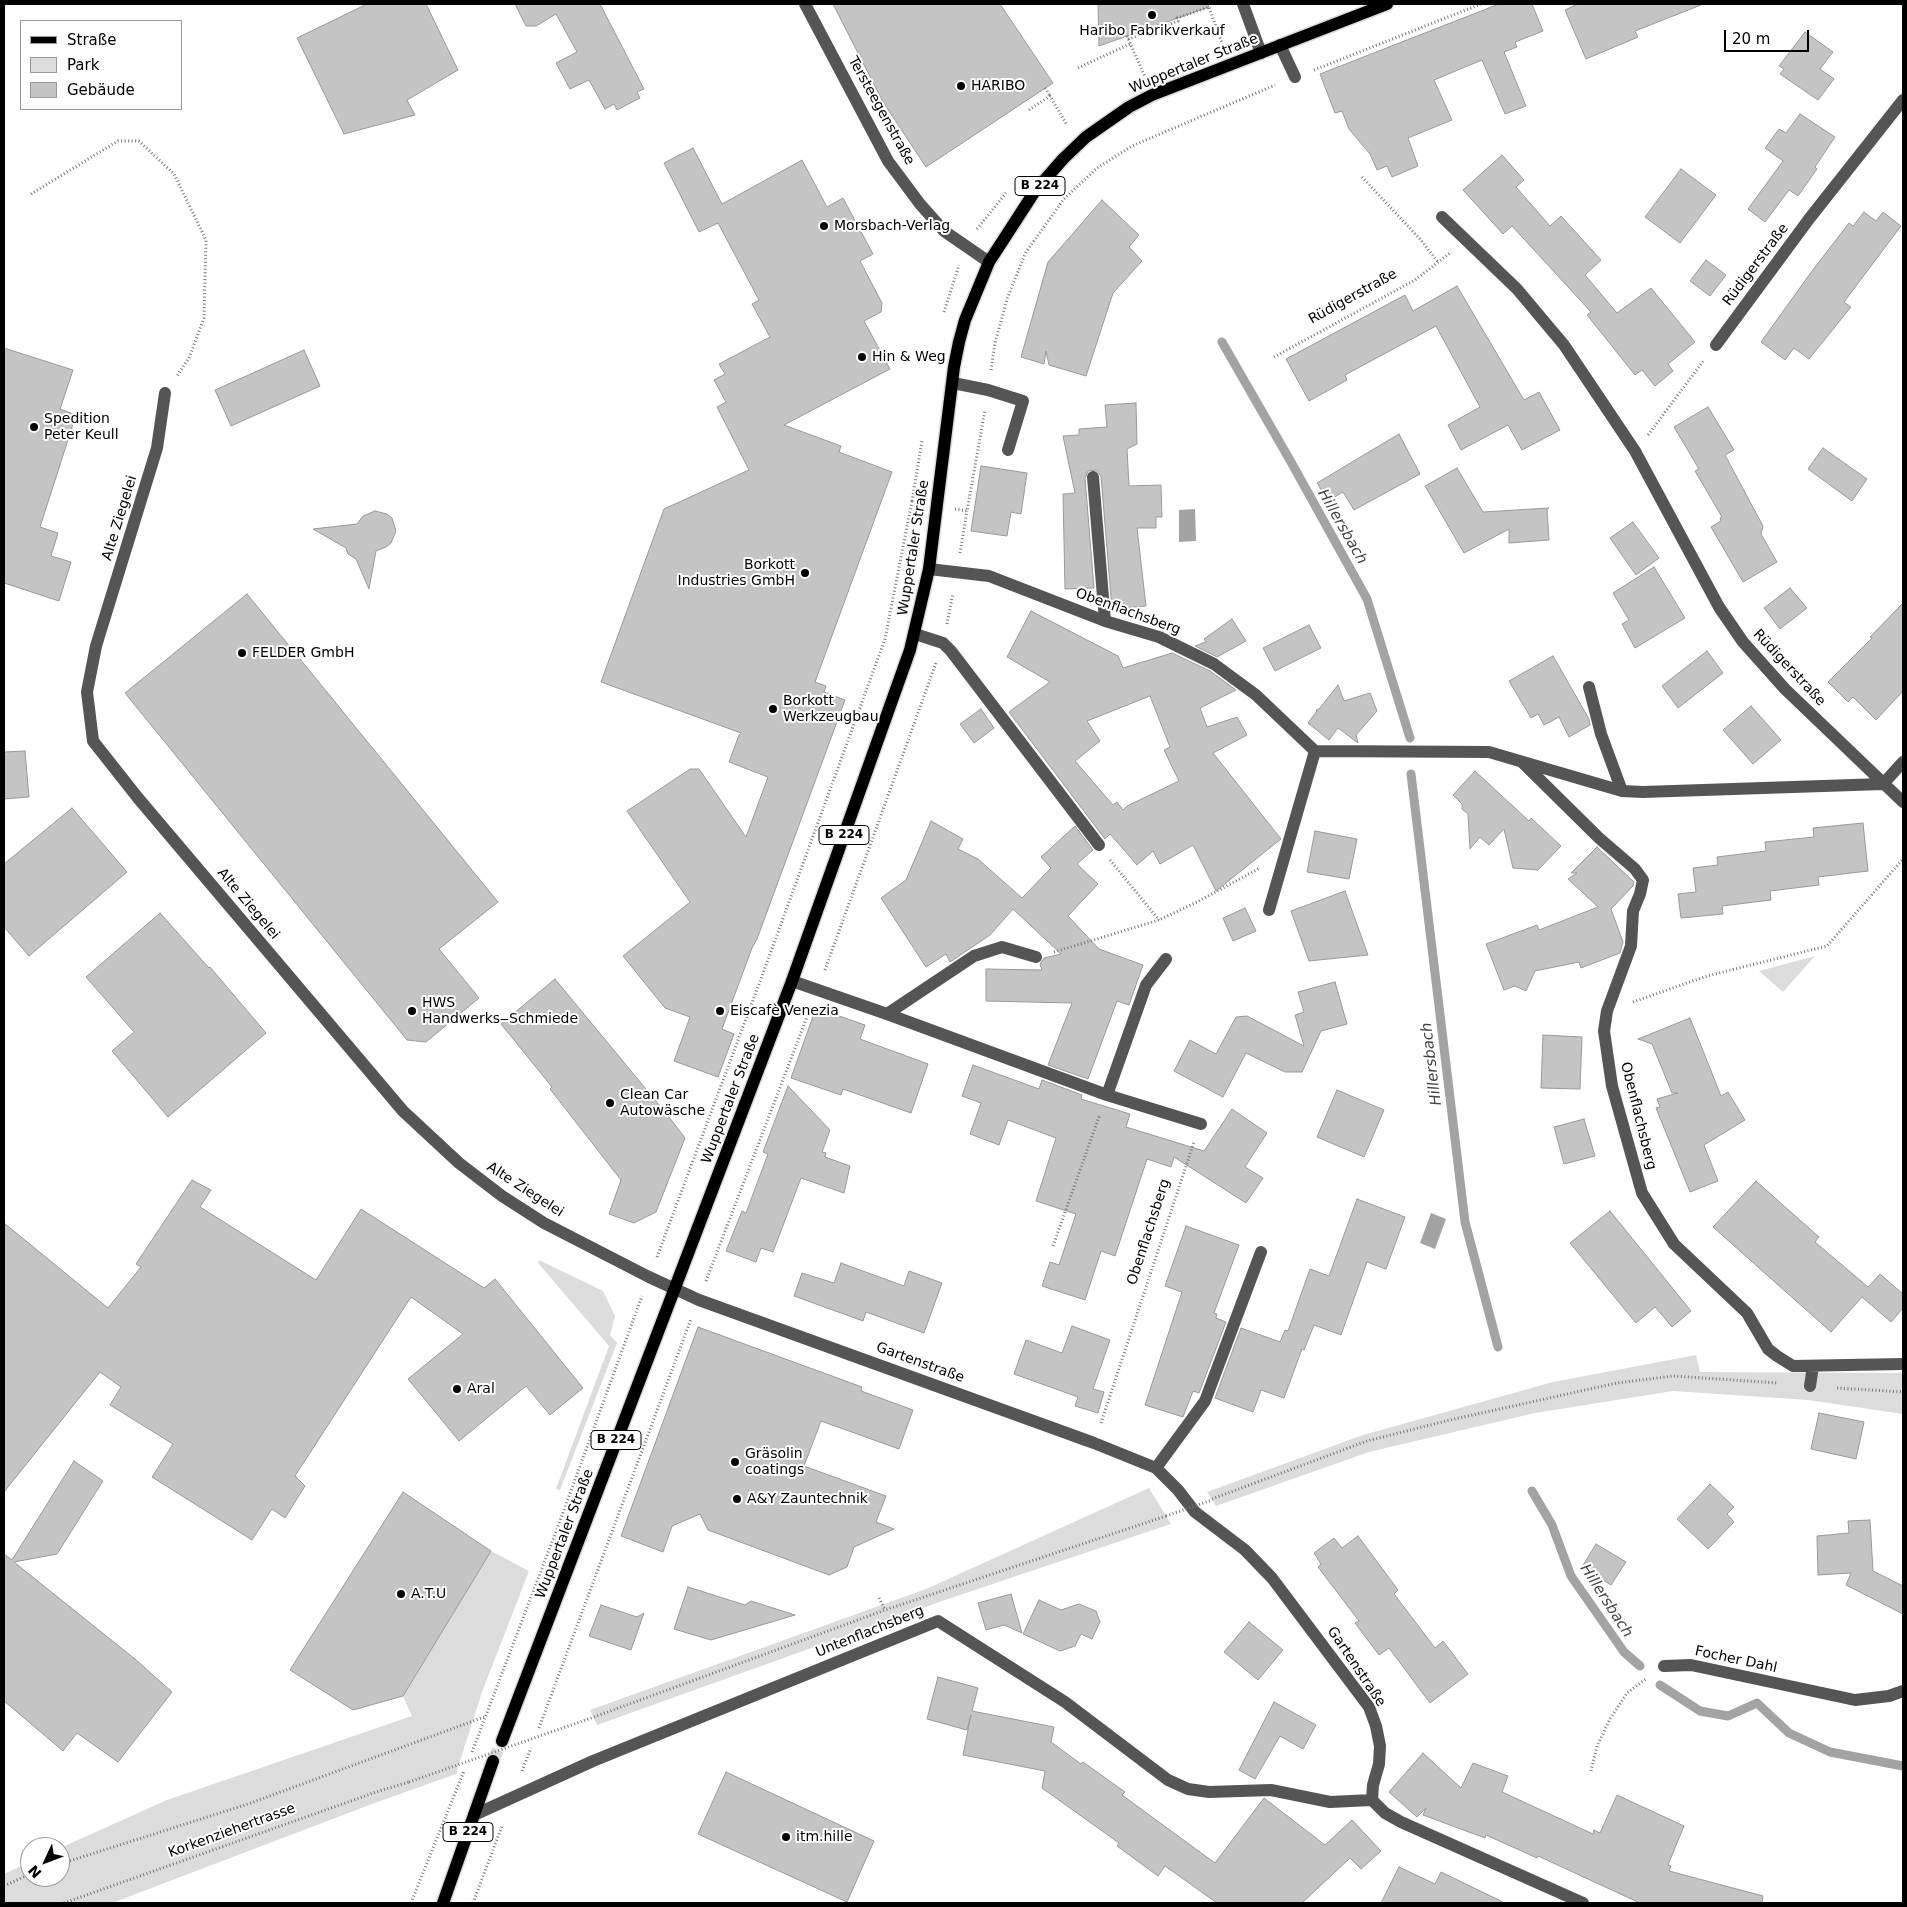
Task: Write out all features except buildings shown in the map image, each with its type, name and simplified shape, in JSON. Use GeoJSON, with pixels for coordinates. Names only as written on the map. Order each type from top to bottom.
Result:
{"type":"FeatureCollection","features":[{"type":"Feature","properties":{"kind":"main road","name":"Wuppertaler Straße"},"geometry":{"type":"LineString","coordinates":[[502,1741],[674,1288],[724,1163],[792,981],[910,650],[929,569],[957,350],[965,320],[989,262],[1035,191],[1086,137],[1129,107],[1152,95],[1387,4]]}},
{"type":"Feature","properties":{"kind":"main road","name":"B 224"},"geometry":{"type":"LineString","coordinates":[[443,1903],[493,1761]]}},
{"type":"Feature","properties":{"kind":"street","name":"Tersteegenstraße"},"geometry":{"type":"LineString","coordinates":[[805,4],[888,161],[944,231],[989,262]]}},
{"type":"Feature","properties":{"kind":"street"},"geometry":{"type":"LineString","coordinates":[[1243,4],[1261,53]]}},
{"type":"Feature","properties":{"kind":"street"},"geometry":{"type":"LineString","coordinates":[[1280,46],[1295,77]]}},
{"type":"Feature","properties":{"kind":"street","name":"Rüdigerstraße"},"geometry":{"type":"LineString","coordinates":[[1716,345],[1808,219],[1903,100]]}},
{"type":"Feature","properties":{"kind":"street","name":"Rüdigerstraße"},"geometry":{"type":"LineString","coordinates":[[1442,217],[1517,289],[1564,345],[1635,451],[1718,607],[1744,642],[1785,689],[1903,802]]}},
{"type":"Feature","properties":{"kind":"street"},"geometry":{"type":"LineString","coordinates":[[952,383],[988,390],[1023,401],[1008,450]]}},
{"type":"Feature","properties":{"kind":"street","name":"Alte Ziegelei"},"geometry":{"type":"LineString","coordinates":[[165,392],[157,448],[96,646],[87,692],[93,741],[182,850],[423,1132],[458,1163],[502,1196],[544,1223],[674,1288]]}},
{"type":"Feature","properties":{"kind":"street"},"geometry":{"type":"LineString","coordinates":[[1093,477],[1105,621]]}},
{"type":"Feature","properties":{"kind":"street","name":"Obenflachsberg"},"geometry":{"type":"LineString","coordinates":[[929,569],[989,576],[1105,621],[1159,637],[1214,664],[1256,695],[1315,752],[1489,752],[1622,791],[1643,792],[1883,784]]}},
{"type":"Feature","properties":{"kind":"street"},"geometry":{"type":"LineString","coordinates":[[915,634],[943,643],[1099,845]]}},
{"type":"Feature","properties":{"kind":"street"},"geometry":{"type":"LineString","coordinates":[[1589,687],[1601,734],[1622,791]]}},
{"type":"Feature","properties":{"kind":"street"},"geometry":{"type":"LineString","coordinates":[[1269,910],[1315,752]]}},
{"type":"Feature","properties":{"kind":"street","name":"Obenflachsberg"},"geometry":{"type":"LineString","coordinates":[[1522,762],[1599,838],[1635,869],[1643,880],[1633,911],[1631,946],[1606,1012],[1604,1031],[1612,1086],[1642,1193],[1674,1244],[1747,1313],[1768,1349],[1793,1366],[1903,1364]]}},
{"type":"Feature","properties":{"kind":"street"},"geometry":{"type":"LineString","coordinates":[[1883,784],[1903,762]]}},
{"type":"Feature","properties":{"kind":"street"},"geometry":{"type":"LineString","coordinates":[[887,1014],[974,956],[1002,948],[1036,957]]}},
{"type":"Feature","properties":{"kind":"street"},"geometry":{"type":"LineString","coordinates":[[1107,1095],[1146,985],[1166,959]]}},
{"type":"Feature","properties":{"kind":"street"},"geometry":{"type":"LineString","coordinates":[[792,981],[1107,1095],[1200,1124]]}},
{"type":"Feature","properties":{"kind":"street"},"geometry":{"type":"LineString","coordinates":[[1156,1468],[1205,1401],[1261,1252]]}},
{"type":"Feature","properties":{"kind":"street","name":"Gartenstraße"},"geometry":{"type":"LineString","coordinates":[[674,1288],[699,1300],[1094,1443],[1156,1468],[1196,1512],[1245,1550],[1272,1578],[1369,1707],[1376,1726],[1380,1746],[1379,1764],[1373,1785],[1372,1800]]}},
{"type":"Feature","properties":{"kind":"street"},"geometry":{"type":"LineString","coordinates":[[1810,1386],[1812,1366]]}},
{"type":"Feature","properties":{"kind":"street","name":"Untenflachsberg"},"geometry":{"type":"LineString","coordinates":[[474,1815],[593,1760],[938,1621],[1065,1702],[1168,1780],[1188,1789],[1209,1792],[1272,1790],[1330,1802],[1372,1800]]}},
{"type":"Feature","properties":{"kind":"street","name":"Focher Dahl"},"geometry":{"type":"LineString","coordinates":[[1664,1666],[1690,1665],[1855,1700],[1889,1696],[1903,1692]]}},
{"type":"Feature","properties":{"kind":"street"},"geometry":{"type":"LineString","coordinates":[[1372,1800],[1385,1813],[1401,1822],[1583,1903]]}},
{"type":"Feature","properties":{"kind":"path"},"geometry":{"type":"LineString","coordinates":[[539,1728],[699,1300],[818,990],[943,643],[958,572],[995,343],[1008,296],[1026,252],[1064,199],[1097,168],[1132,146],[1295,77],[1481,4]]}},
{"type":"Feature","properties":{"kind":"path"},"geometry":{"type":"LineString","coordinates":[[1146,78],[1128,38],[1178,21],[1177,18],[1209,7]]}},
{"type":"Feature","properties":{"kind":"path"},"geometry":{"type":"LineString","coordinates":[[1078,68],[1130,44]]}},
{"type":"Feature","properties":{"kind":"path"},"geometry":{"type":"LineString","coordinates":[[1046,88],[1067,126],[1074,120]]}},
{"type":"Feature","properties":{"kind":"path"},"geometry":{"type":"LineString","coordinates":[[1029,110],[1050,96]]}},
{"type":"Feature","properties":{"kind":"path"},"geometry":{"type":"LineString","coordinates":[[31,194],[118,141],[139,141],[174,174],[206,240],[204,318],[189,358],[165,392]]}},
{"type":"Feature","properties":{"kind":"path"},"geometry":{"type":"LineString","coordinates":[[1362,178],[1420,239],[1438,262]]}},
{"type":"Feature","properties":{"kind":"path","name":"Rüdigerstraße"},"geometry":{"type":"LineString","coordinates":[[1274,357],[1415,280],[1466,240]]}},
{"type":"Feature","properties":{"kind":"path"},"geometry":{"type":"LineString","coordinates":[[944,314],[965,247]]}},
{"type":"Feature","properties":{"kind":"path"},"geometry":{"type":"LineString","coordinates":[[1635,451],[1716,345]]}},
{"type":"Feature","properties":{"kind":"path"},"geometry":{"type":"LineString","coordinates":[[472,1752],[557,1529],[885,639],[912,502],[923,433]]}},
{"type":"Feature","properties":{"kind":"path"},"geometry":{"type":"LineString","coordinates":[[912,502],[967,511]]}},
{"type":"Feature","properties":{"kind":"path"},"geometry":{"type":"LineString","coordinates":[[1099,845],[1159,920]]}},
{"type":"Feature","properties":{"kind":"path"},"geometry":{"type":"LineString","coordinates":[[1036,957],[1159,920],[1197,902],[1286,853]]}},
{"type":"Feature","properties":{"kind":"path"},"geometry":{"type":"LineString","coordinates":[[1606,1012],[1706,976],[1827,946],[1903,860]]}},
{"type":"Feature","properties":{"kind":"path"},"geometry":{"type":"LineString","coordinates":[[1053,1246],[1107,1095]]}},
{"type":"Feature","properties":{"kind":"path","name":"Obenflachsberg"},"geometry":{"type":"LineString","coordinates":[[1094,1443],[1200,1124]]}},
{"type":"Feature","properties":{"kind":"path","name":"Korkenziehertrasse"},"geometry":{"type":"LineString","coordinates":[[64,1903],[594,1717],[885,1610],[1212,1500],[1367,1441],[1450,1420],[1617,1383],[1673,1376],[1769,1382]]}},
{"type":"Feature","properties":{"kind":"path"},"geometry":{"type":"LineString","coordinates":[[879,1598],[885,1610]]}},
{"type":"Feature","properties":{"kind":"path"},"geometry":{"type":"LineString","coordinates":[[1590,1771],[1597,1746],[1610,1719],[1627,1693],[1664,1666]]}},
{"type":"Feature","properties":{"kind":"path"},"geometry":{"type":"LineString","coordinates":[[70,1861],[248,1804],[484,1717]]}},
{"type":"Feature","properties":{"kind":"path"},"geometry":{"type":"LineString","coordinates":[[411,1903],[464,1771]]}},
{"type":"Feature","properties":{"kind":"path"},"geometry":{"type":"LineString","coordinates":[[4,1886],[20,1879]]}},
{"type":"Feature","properties":{"kind":"green space"},"geometry":{"type":"Polygon","coordinates":[[[1815,956],[1783,992],[1759,971],[1815,956]]]}},
{"type":"Feature","properties":{"kind":"green space"},"geometry":{"type":"Polygon","coordinates":[[[539,1260],[603,1291],[615,1316],[610,1335],[617,1343],[560,1490],[556,1489],[609,1346],[538,1263],[539,1260]]]}},
{"type":"Feature","properties":{"kind":"green space"},"geometry":{"type":"Polygon","coordinates":[[[1696,1355],[1700,1372],[1903,1373],[1903,1414],[1808,1400],[1673,1391],[1535,1413],[1369,1452],[1216,1506],[1207,1492],[1363,1435],[1553,1382],[1696,1355]]]}},
{"type":"Feature","properties":{"kind":"green space"},"geometry":{"type":"Polygon","coordinates":[[[1149,1488],[1171,1524],[945,1600],[597,1725],[590,1710],[926,1589],[1149,1488]]]}},
{"type":"Feature","properties":{"kind":"green space"},"geometry":{"type":"Polygon","coordinates":[[[491,1551],[529,1571],[482,1692],[456,1774],[112,1903],[4,1903],[4,1874],[20,1867],[20,1887],[70,1887],[70,1844],[167,1800],[412,1716],[403,1696],[491,1551]]]}},
{"type":"Feature","properties":{"kind":"shaded area"},"geometry":{"type":"Polygon","coordinates":[[[1195,509],[1196,541],[1179,542],[1179,510],[1195,509]]]}},
{"type":"Feature","properties":{"kind":"shaded area"},"geometry":{"type":"Polygon","coordinates":[[[1431,1213],[1446,1219],[1435,1249],[1420,1243],[1431,1213]]]}},
{"type":"Feature","properties":{"kind":"waterway","name":"Hillersbach"},"geometry":{"type":"LineString","coordinates":[[1222,342],[1367,599],[1410,738]]}},
{"type":"Feature","properties":{"kind":"waterway","name":"Hillersbach"},"geometry":{"type":"LineString","coordinates":[[1411,774],[1465,1222],[1498,1347]]}},
{"type":"Feature","properties":{"kind":"waterway","name":"Hillersbach"},"geometry":{"type":"LineString","coordinates":[[1532,1491],[1552,1525],[1571,1576],[1624,1652],[1640,1666]]}},
{"type":"Feature","properties":{"kind":"waterway","name":"Hillersbach"},"geometry":{"type":"LineString","coordinates":[[1660,1685],[1700,1711],[1728,1716],[1757,1703],[1789,1733],[1830,1752],[1903,1766]]}},
{"type":"Feature","properties":{"kind":"tunnel"},"geometry":{"type":"LineString","coordinates":[[493,1761],[502,1741]]}},
{"type":"Feature","properties":{"kind":"place","name":"Haribo Fabrikverkauf"},"geometry":{"type":"Point","coordinates":[1152,15]}},
{"type":"Feature","properties":{"kind":"place","name":"HARIBO"},"geometry":{"type":"Point","coordinates":[961,86]}},
{"type":"Feature","properties":{"kind":"place","name":"Morsbach-Verlag"},"geometry":{"type":"Point","coordinates":[824,226]}},
{"type":"Feature","properties":{"kind":"place","name":"Hin & Weg"},"geometry":{"type":"Point","coordinates":[862,357]}},
{"type":"Feature","properties":{"kind":"place","name":"Spedition Peter Keull"},"geometry":{"type":"Point","coordinates":[34,427]}},
{"type":"Feature","properties":{"kind":"place","name":"Borkott Industries GmbH"},"geometry":{"type":"Point","coordinates":[805,573]}},
{"type":"Feature","properties":{"kind":"place","name":"FELDER GmbH"},"geometry":{"type":"Point","coordinates":[242,653]}},
{"type":"Feature","properties":{"kind":"place","name":"Borkott Werkzeugbau"},"geometry":{"type":"Point","coordinates":[773,709]}},
{"type":"Feature","properties":{"kind":"place","name":"HWS Handwerks‒Schmiede"},"geometry":{"type":"Point","coordinates":[412,1011]}},
{"type":"Feature","properties":{"kind":"place","name":"Eiscafè Venezia"},"geometry":{"type":"Point","coordinates":[720,1011]}},
{"type":"Feature","properties":{"kind":"place","name":"Clean Car Autowäsche"},"geometry":{"type":"Point","coordinates":[610,1103]}},
{"type":"Feature","properties":{"kind":"place","name":"Aral"},"geometry":{"type":"Point","coordinates":[457,1389]}},
{"type":"Feature","properties":{"kind":"place","name":"Gräsolin coatings"},"geometry":{"type":"Point","coordinates":[735,1462]}},
{"type":"Feature","properties":{"kind":"place","name":"A&Y Zauntechnik"},"geometry":{"type":"Point","coordinates":[737,1499]}},
{"type":"Feature","properties":{"kind":"place","name":"A.T.U"},"geometry":{"type":"Point","coordinates":[401,1594]}},
{"type":"Feature","properties":{"kind":"place","name":"itm.hille"},"geometry":{"type":"Point","coordinates":[786,1837]}}]}
